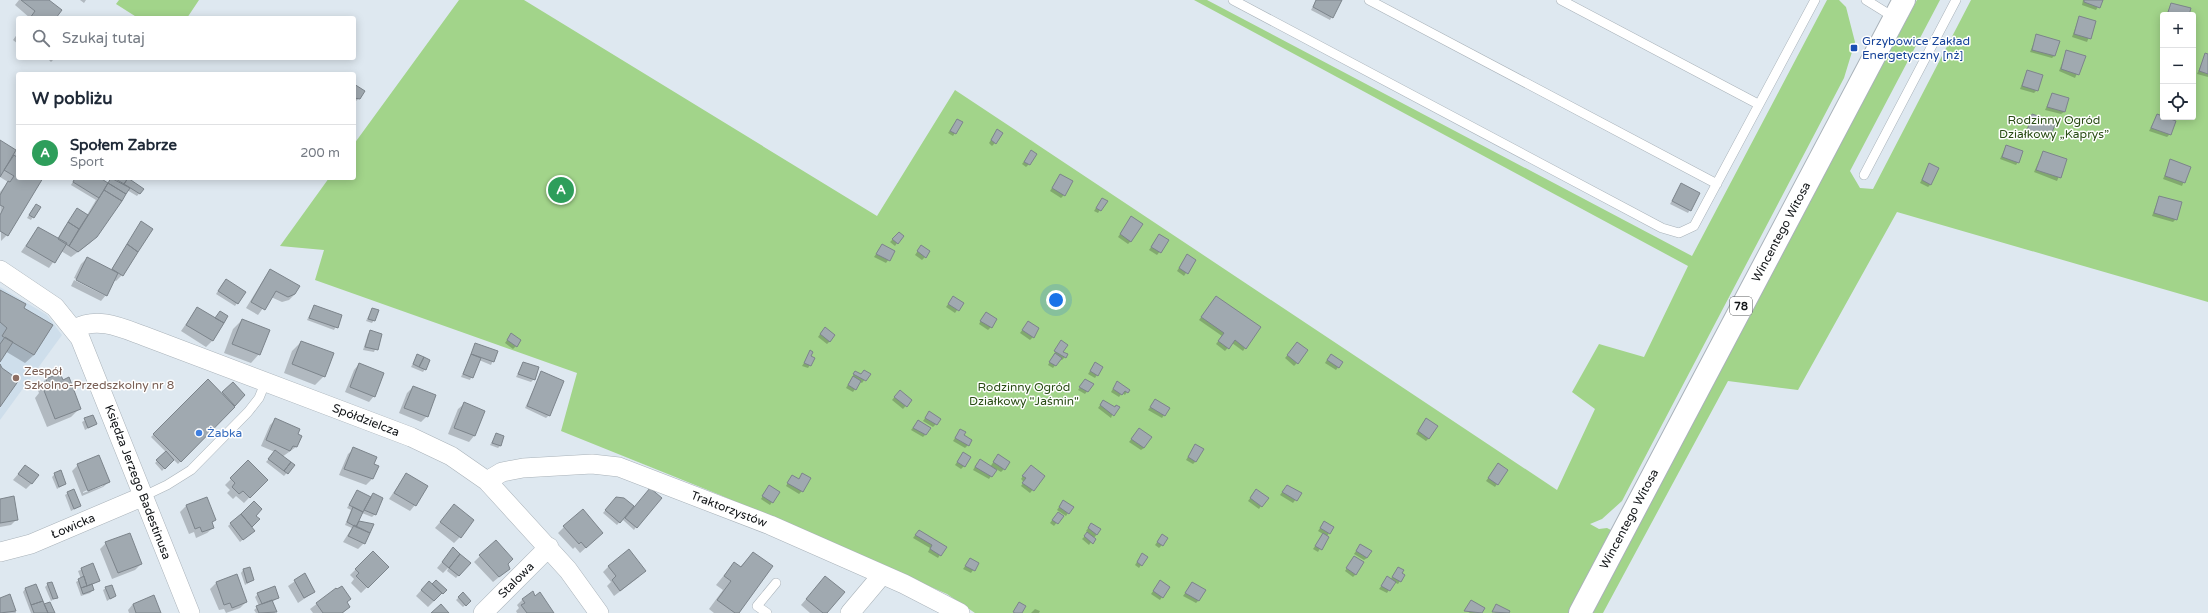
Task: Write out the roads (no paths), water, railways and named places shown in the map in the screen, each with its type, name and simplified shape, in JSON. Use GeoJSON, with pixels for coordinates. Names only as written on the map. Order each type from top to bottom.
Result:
{"type":"FeatureCollection","features":[{"type":"Feature","properties":{"kind":"main road","name":"Wincentego Witosa"},"geometry":{"type":"LineString","coordinates":[[1580,613],[1899,9]]}},
{"type":"Feature","properties":{"kind":"street","name":"Księdza Jerzego Badestinusa"},"geometry":{"type":"LineString","coordinates":[[0,270],[51,304],[75,329],[89,356],[190,613]]}},
{"type":"Feature","properties":{"kind":"street","name":"Spółdzielcza"},"geometry":{"type":"LineString","coordinates":[[75,329],[94,322],[113,326],[166,343],[431,446],[451,456],[487,481],[549,547],[581,586],[599,613]]}},
{"type":"Feature","properties":{"kind":"street","name":"Traktorzystów"},"geometry":{"type":"LineString","coordinates":[[487,481],[502,472],[523,468],[592,464],[619,467],[770,525],[882,575],[960,613]]}},
{"type":"Feature","properties":{"kind":"street","name":"Łowicka"},"geometry":{"type":"LineString","coordinates":[[0,552],[31,544],[144,496]]}},
{"type":"Feature","properties":{"kind":"street","name":"Stalowa"},"geometry":{"type":"LineString","coordinates":[[483,613],[549,547]]}},
{"type":"Feature","properties":{"kind":"street"},"geometry":{"type":"LineString","coordinates":[[850,613],[882,575]]}},
{"type":"Feature","properties":{"kind":"lane"},"geometry":{"type":"LineString","coordinates":[[1233,0],[1662,228],[1679,234],[1694,226],[1815,0]]}},
{"type":"Feature","properties":{"kind":"lane"},"geometry":{"type":"LineString","coordinates":[[1369,0],[1717,184]]}},
{"type":"Feature","properties":{"kind":"lane"},"geometry":{"type":"LineString","coordinates":[[1561,0],[1758,104]]}},
{"type":"Feature","properties":{"kind":"lane"},"geometry":{"type":"LineString","coordinates":[[1866,0],[1899,9]]}},
{"type":"Feature","properties":{"kind":"lane"},"geometry":{"type":"LineString","coordinates":[[1864,175],[1956,0]]}},
{"type":"Feature","properties":{"kind":"lane"},"geometry":{"type":"LineString","coordinates":[[144,496],[167,485],[191,470],[248,412],[259,398],[266,381]]}},
{"type":"Feature","properties":{"kind":"lane"},"geometry":{"type":"LineString","coordinates":[[767,613],[758,606],[776,583]]}},
{"type":"Feature","properties":{"kind":"place","name":"Grzybowice Zakład Energetyczny [nż]"},"geometry":{"type":"Point","coordinates":[1854,48]}},
{"type":"Feature","properties":{"kind":"place","name":"Społem Zabrze"},"geometry":{"type":"Point","coordinates":[561,190]}},
{"type":"Feature","properties":{"kind":"place","name":"Zespół Szkolno-Przedszkolny nr 8"},"geometry":{"type":"Point","coordinates":[16,378]}},
{"type":"Feature","properties":{"kind":"place","name":"Żabka"},"geometry":{"type":"Point","coordinates":[199,433]}},
{"type":"Feature","properties":{"kind":"park label","name":"Rodzinny Ogród Działkowy „Kaprys”"},"geometry":{"type":"Point","coordinates":[2054,127]}},
{"type":"Feature","properties":{"kind":"park label","name":"Rodzinny Ogród Działkowy \"Jaśmin\""},"geometry":{"type":"Point","coordinates":[1024,394]}}]}
